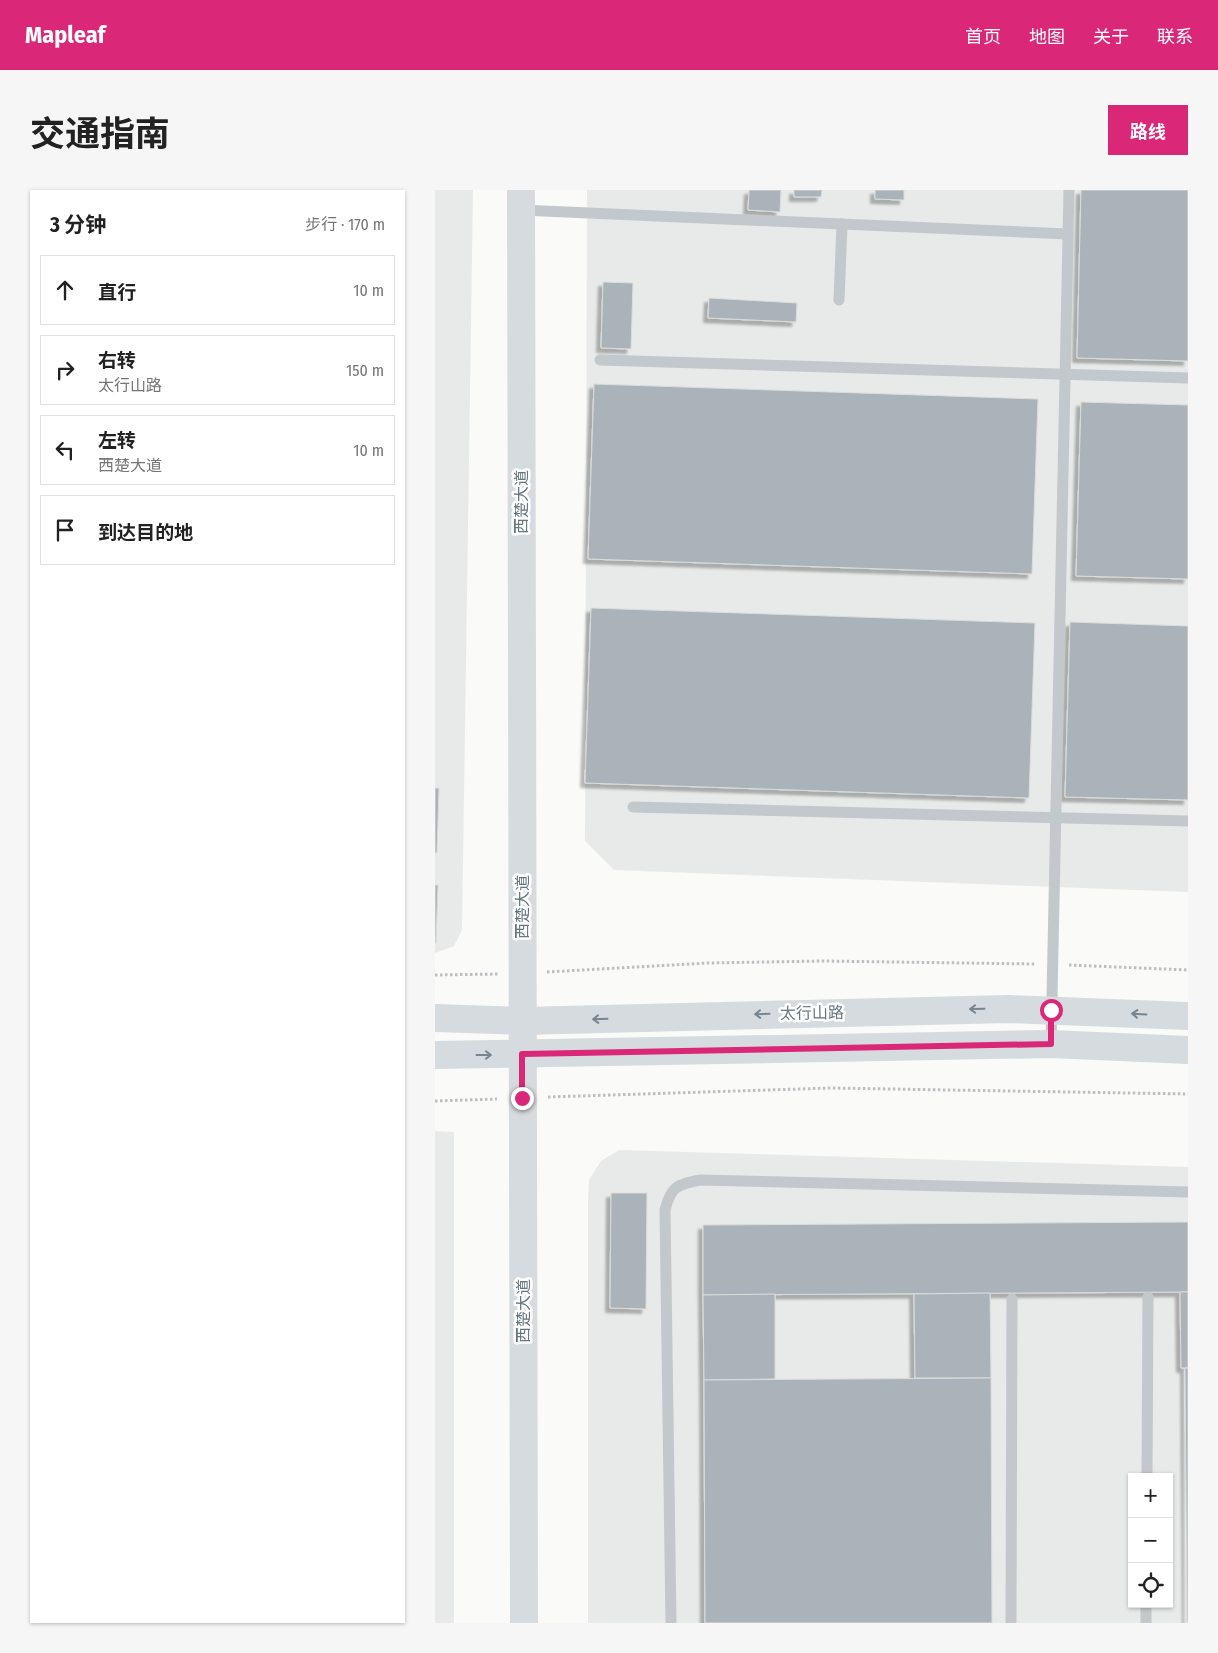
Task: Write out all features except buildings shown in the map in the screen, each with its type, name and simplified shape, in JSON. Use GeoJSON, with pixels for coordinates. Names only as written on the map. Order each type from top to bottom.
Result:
{"type":"FeatureCollection","features":[{"type":"Feature","properties":{"kind":"street","name":"西楚大道"},"geometry":{"type":"LineString","coordinates":[[521,200],[524,1623]]}},
{"type":"Feature","properties":{"kind":"street","name":"太行山路"},"geometry":{"type":"LineString","coordinates":[[435,1018],[522,1021],[830,1012],[1051,1010],[1188,1016]]}},
{"type":"Feature","properties":{"kind":"street"},"geometry":{"type":"LineString","coordinates":[[435,1055],[1051,1044],[1188,1050]]}},
{"type":"Feature","properties":{"kind":"lane"},"geometry":{"type":"LineString","coordinates":[[1051,1044],[1069,190]]}},
{"type":"Feature","properties":{"kind":"lane"},"geometry":{"type":"LineString","coordinates":[[521,200],[841,224],[1068,234]]}},
{"type":"Feature","properties":{"kind":"lane"},"geometry":{"type":"LineString","coordinates":[[839,300],[841,224]]}},
{"type":"Feature","properties":{"kind":"lane"},"geometry":{"type":"LineString","coordinates":[[600,360],[1188,378]]}},
{"type":"Feature","properties":{"kind":"lane"},"geometry":{"type":"LineString","coordinates":[[633,807],[1188,821]]}},
{"type":"Feature","properties":{"kind":"lane"},"geometry":{"type":"LineString","coordinates":[[671,1623],[665,1210],[669,1196],[678,1185],[700,1180],[1188,1192]]}},
{"type":"Feature","properties":{"kind":"lane"},"geometry":{"type":"LineString","coordinates":[[1147,1473],[1148,1297]]}},
{"type":"Feature","properties":{"kind":"lane"},"geometry":{"type":"LineString","coordinates":[[1011,1623],[1012,1299]]}},
{"type":"Feature","properties":{"kind":"lane"},"geometry":{"type":"LineString","coordinates":[[1146,1608],[1146,1623]]}},
{"type":"Feature","properties":{"kind":"path"},"geometry":{"type":"LineString","coordinates":[[435,975],[823,961],[1052,964],[1188,970]]}},
{"type":"Feature","properties":{"kind":"path"},"geometry":{"type":"LineString","coordinates":[[435,1101],[831,1088],[1188,1094]]}},
{"type":"Feature","properties":{"kind":"shaded area"},"geometry":{"type":"Polygon","coordinates":[[[435,190],[473,190],[462,930],[454,946],[435,953],[435,190]]]}},
{"type":"Feature","properties":{"kind":"shaded area"},"geometry":{"type":"Polygon","coordinates":[[[587,190],[1188,190],[1188,892],[614,870],[585,841],[587,190]]]}},
{"type":"Feature","properties":{"kind":"shaded area"},"geometry":{"type":"Polygon","coordinates":[[[435,1131],[454,1132],[454,1623],[435,1623],[435,1131]]]}},
{"type":"Feature","properties":{"kind":"shaded area"},"geometry":{"type":"Polygon","coordinates":[[[619,1150],[1188,1167],[1188,1623],[588,1623],[589,1180],[601,1161],[619,1150]]]}},
{"type":"Feature","properties":{"kind":"route"},"geometry":{"type":"LineString","coordinates":[[522,1098],[522,1054],[1051,1044],[1051,1010]]}}]}
